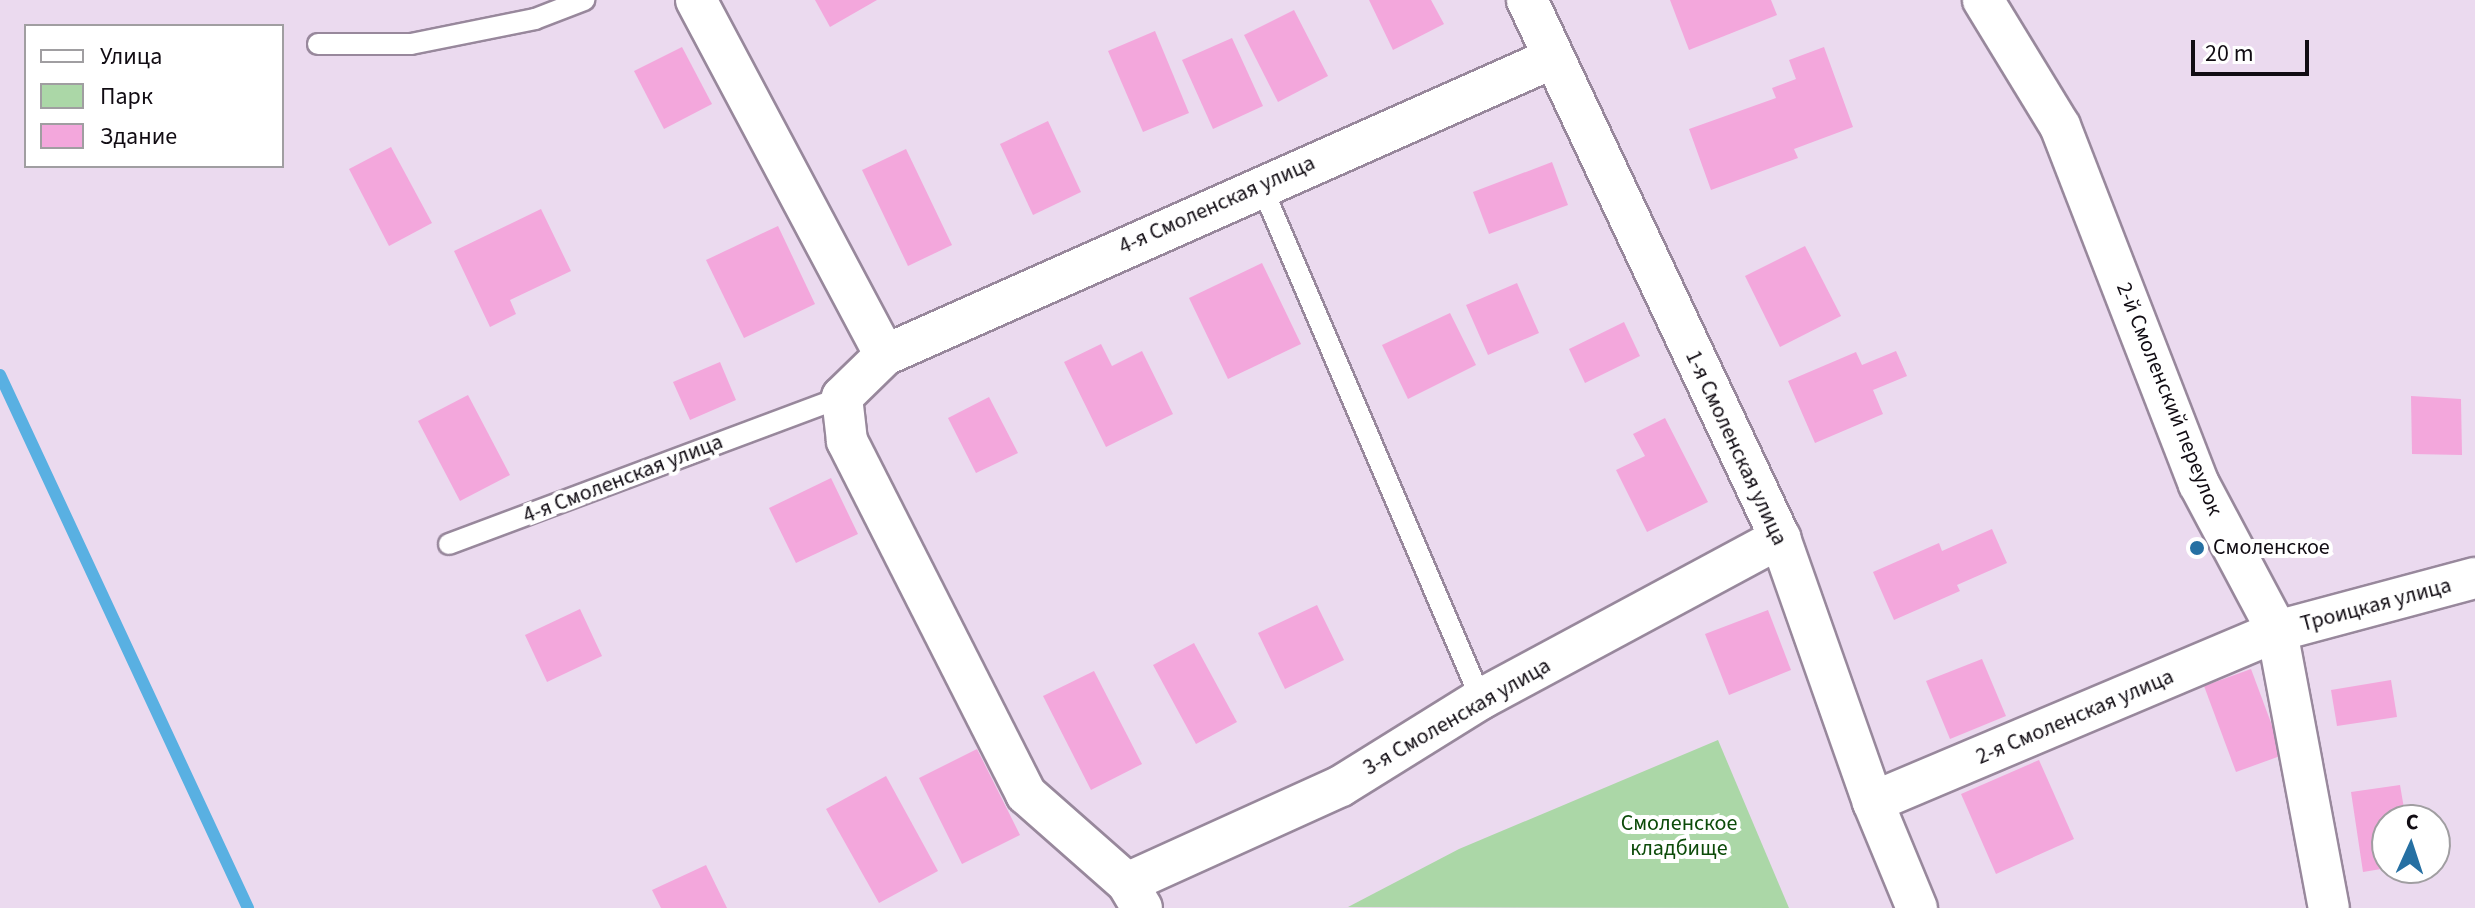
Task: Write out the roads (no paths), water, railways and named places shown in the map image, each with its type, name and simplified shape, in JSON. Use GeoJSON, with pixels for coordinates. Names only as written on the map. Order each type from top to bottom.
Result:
{"type":"FeatureCollection","features":[{"type":"Feature","properties":{"kind":"street"},"geometry":{"type":"LineString","coordinates":[[696,0],[885,355]]}},
{"type":"Feature","properties":{"kind":"street","name":"1-я Смоленская улица"},"geometry":{"type":"LineString","coordinates":[[1527,0],[1551,59],[1780,538],[1873,802],[1917,908]]}},
{"type":"Feature","properties":{"kind":"street","name":"2-й Смоленский переулок"},"geometry":{"type":"LineString","coordinates":[[1983,0],[2060,126],[2199,484],[2277,631],[2329,908]]}},
{"type":"Feature","properties":{"kind":"street","name":"4-я Смоленская улица"},"geometry":{"type":"LineString","coordinates":[[842,397],[885,355],[1261,185],[1551,59]]}},
{"type":"Feature","properties":{"kind":"street"},"geometry":{"type":"LineString","coordinates":[[842,397],[847,441],[1026,794],[1134,896]]}},
{"type":"Feature","properties":{"kind":"street","name":"3-я Смоленская улица"},"geometry":{"type":"LineString","coordinates":[[1134,896],[1341,786],[1481,699],[1780,538]]}},
{"type":"Feature","properties":{"kind":"street","name":"Троицкая улица"},"geometry":{"type":"LineString","coordinates":[[2277,631],[2475,578]]}},
{"type":"Feature","properties":{"kind":"street","name":"2-я Смоленская улица"},"geometry":{"type":"LineString","coordinates":[[1873,802],[2277,631]]}},
{"type":"Feature","properties":{"kind":"lane"},"geometry":{"type":"LineString","coordinates":[[318,44],[411,44],[535,19],[584,0]]}},
{"type":"Feature","properties":{"kind":"lane"},"geometry":{"type":"LineString","coordinates":[[1261,185],[1481,699]]}},
{"type":"Feature","properties":{"kind":"lane","name":"4-я Смоленская улица"},"geometry":{"type":"LineString","coordinates":[[449,544],[842,397]]}},
{"type":"Feature","properties":{"kind":"waterway"},"geometry":{"type":"LineString","coordinates":[[0,375],[248,908]]}},
{"type":"Feature","properties":{"kind":"place","name":"Смоленское"},"geometry":{"type":"Point","coordinates":[2197,548]}},
{"type":"Feature","properties":{"kind":"park label","name":"Смоленское кладбище"},"geometry":{"type":"Point","coordinates":[1679,836]}}]}
